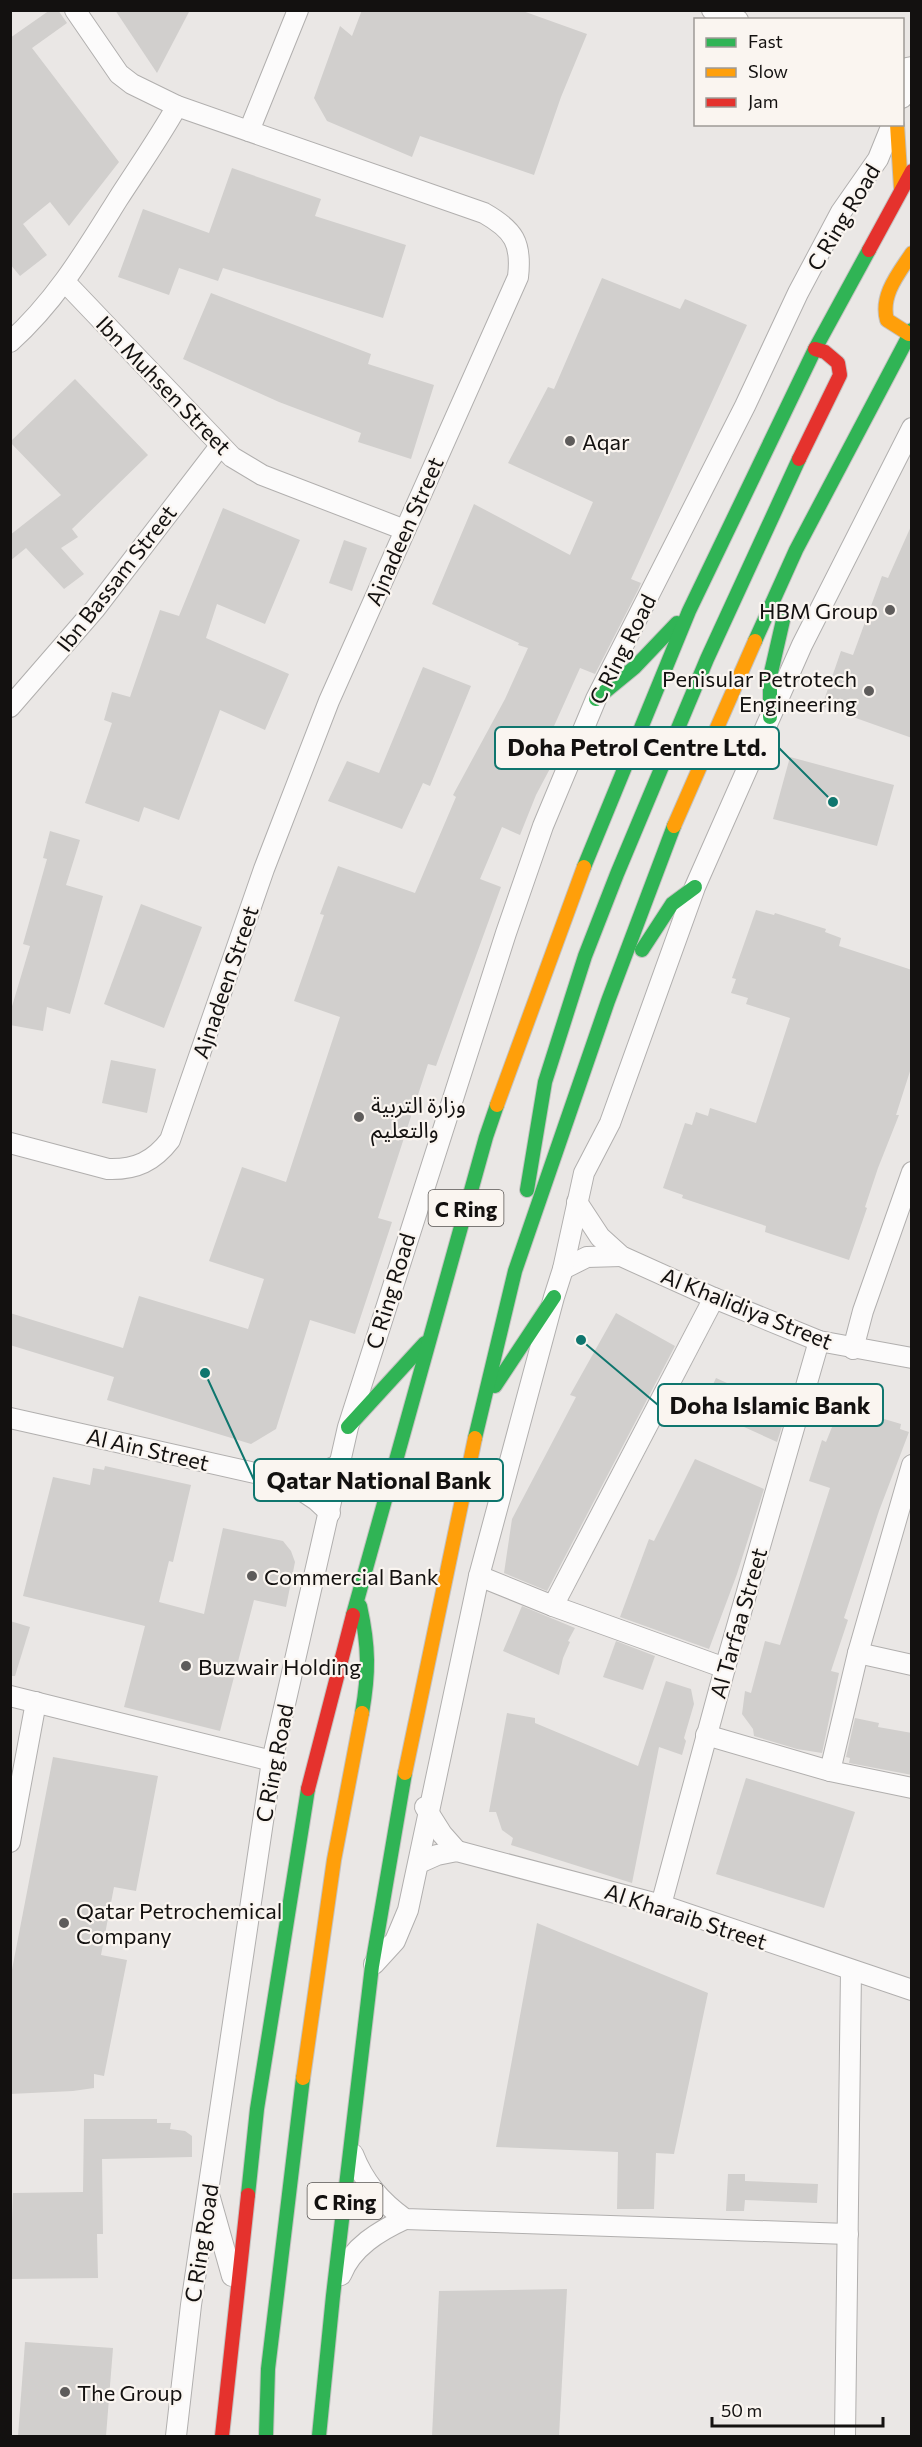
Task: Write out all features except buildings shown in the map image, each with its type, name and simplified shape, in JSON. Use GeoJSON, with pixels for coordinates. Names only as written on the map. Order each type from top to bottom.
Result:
{"type":"FeatureCollection","features":[{"type":"Feature","properties":{"kind":"highway"},"geometry":{"type":"LineString","coordinates":[[897,126],[901,188]]}},
{"type":"Feature","properties":{"kind":"highway","name":"C Ring Road"},"geometry":{"type":"LineString","coordinates":[[222,2436],[257,2109],[308,1788],[428,1339],[486,1137],[572,896],[689,611],[815,349],[912,171]]}},
{"type":"Feature","properties":{"kind":"highway"},"geometry":{"type":"LineString","coordinates":[[910,332],[886,320],[884,309],[891,288],[912,252]]}},
{"type":"Feature","properties":{"kind":"highway","name":"C Ring"},"geometry":{"type":"LineString","coordinates":[[319,2436],[372,1966],[405,1774],[482,1405],[515,1271],[608,1001],[679,811],[796,550],[910,332]]}},
{"type":"Feature","properties":{"kind":"highway"},"geometry":{"type":"LineString","coordinates":[[515,1271],[545,1084],[562,1023],[631,840],[737,588],[836,386],[840,375],[838,363],[825,352],[815,349]]}},
{"type":"Feature","properties":{"kind":"highway"},"geometry":{"type":"LineString","coordinates":[[770,717],[767,684],[769,670],[788,602],[796,550]]}},
{"type":"Feature","properties":{"kind":"highway"},"geometry":{"type":"LineString","coordinates":[[596,699],[635,667],[689,611]]}},
{"type":"Feature","properties":{"kind":"highway"},"geometry":{"type":"LineString","coordinates":[[608,1001],[630,970],[662,916],[682,894],[695,886]]}},
{"type":"Feature","properties":{"kind":"highway"},"geometry":{"type":"LineString","coordinates":[[482,1405],[554,1297]]}},
{"type":"Feature","properties":{"kind":"highway"},"geometry":{"type":"LineString","coordinates":[[348,1427],[428,1339]]}},
{"type":"Feature","properties":{"kind":"highway"},"geometry":{"type":"LineString","coordinates":[[266,2436],[268,2369],[312,2004],[334,1860],[368,1680],[368,1639],[358,1599]]}},
{"type":"Feature","properties":{"kind":"street","name":"Ajnadeen Street"},"geometry":{"type":"LineString","coordinates":[[10,1143],[108,1169],[123,1169],[137,1167],[150,1160],[170,1140],[281,822],[329,701],[518,277],[520,260],[518,244],[509,230],[484,213],[177,105],[132,84],[118,74],[75,10]]}},
{"type":"Feature","properties":{"kind":"street"},"geometry":{"type":"LineString","coordinates":[[249,130],[298,10]]}},
{"type":"Feature","properties":{"kind":"street"},"geometry":{"type":"LineString","coordinates":[[712,10],[733,18]]}},
{"type":"Feature","properties":{"kind":"street"},"geometry":{"type":"LineString","coordinates":[[904,96],[912,83]]}},
{"type":"Feature","properties":{"kind":"street"},"geometry":{"type":"LineString","coordinates":[[10,342],[26,328],[65,282],[156,142],[177,105]]}},
{"type":"Feature","properties":{"kind":"street","name":"C Ring Road"},"geometry":{"type":"LineString","coordinates":[[176,2436],[191,2305],[272,1761],[348,1427],[509,922],[543,826],[596,699],[745,406],[798,293],[841,212],[878,159],[891,126]]}},
{"type":"Feature","properties":{"kind":"street","name":"Ibn Muhsen Street"},"geometry":{"type":"LineString","coordinates":[[65,282],[219,446],[245,466],[262,475],[405,530]]}},
{"type":"Feature","properties":{"kind":"street"},"geometry":{"type":"LineString","coordinates":[[372,1966],[395,1941],[403,1926],[419,1863],[480,1576],[563,1269],[584,1173],[610,1123],[695,886],[802,645],[912,428]]}},
{"type":"Feature","properties":{"kind":"street","name":"Ibn Bassam Street"},"geometry":{"type":"LineString","coordinates":[[10,707],[94,609],[219,446]]}},
{"type":"Feature","properties":{"kind":"street"},"geometry":{"type":"LineString","coordinates":[[853,1349],[863,1311],[912,1172]]}},
{"type":"Feature","properties":{"kind":"street","name":"Al Khalidiya Street"},"geometry":{"type":"LineString","coordinates":[[577,1202],[600,1237],[621,1256],[714,1298],[819,1341],[912,1358]]}},
{"type":"Feature","properties":{"kind":"street","name":"Al Khalidiya Street"},"geometry":{"type":"LineString","coordinates":[[563,1269],[587,1257],[621,1256]]}},
{"type":"Feature","properties":{"kind":"street"},"geometry":{"type":"LineString","coordinates":[[553,1606],[714,1298]]}},
{"type":"Feature","properties":{"kind":"street","name":"Al Tarfaa Street"},"geometry":{"type":"LineString","coordinates":[[661,1905],[706,1735],[819,1341]]}},
{"type":"Feature","properties":{"kind":"street","name":"Al Ain Street"},"geometry":{"type":"LineString","coordinates":[[10,1418],[286,1480],[309,1479],[340,1464]]}},
{"type":"Feature","properties":{"kind":"street"},"geometry":{"type":"LineString","coordinates":[[830,1771],[858,1653],[912,1465]]}},
{"type":"Feature","properties":{"kind":"street","name":"Al Ain Street"},"geometry":{"type":"LineString","coordinates":[[286,1480],[316,1500],[330,1513]]}},
{"type":"Feature","properties":{"kind":"street"},"geometry":{"type":"LineString","coordinates":[[480,1576],[553,1606],[725,1668]]}},
{"type":"Feature","properties":{"kind":"street"},"geometry":{"type":"LineString","coordinates":[[858,1653],[912,1665]]}},
{"type":"Feature","properties":{"kind":"street"},"geometry":{"type":"LineString","coordinates":[[10,1696],[272,1761]]}},
{"type":"Feature","properties":{"kind":"street"},"geometry":{"type":"LineString","coordinates":[[10,1842],[36,1702]]}},
{"type":"Feature","properties":{"kind":"street"},"geometry":{"type":"LineString","coordinates":[[706,1735],[830,1771],[912,1788]]}},
{"type":"Feature","properties":{"kind":"street"},"geometry":{"type":"LineString","coordinates":[[405,1774],[442,1834],[457,1851]]}},
{"type":"Feature","properties":{"kind":"street"},"geometry":{"type":"LineString","coordinates":[[419,1863],[437,1855],[457,1851]]}},
{"type":"Feature","properties":{"kind":"street","name":"Al Kharaib Street"},"geometry":{"type":"LineString","coordinates":[[457,1851],[661,1905],[912,1990]]}},
{"type":"Feature","properties":{"kind":"street"},"geometry":{"type":"LineString","coordinates":[[845,2436],[851,1970]]}},
{"type":"Feature","properties":{"kind":"street"},"geometry":{"type":"LineString","coordinates":[[351,2151],[372,2190],[387,2206],[405,2219]]}},
{"type":"Feature","properties":{"kind":"street"},"geometry":{"type":"LineString","coordinates":[[209,2192],[237,2290]]}},
{"type":"Feature","properties":{"kind":"street"},"geometry":{"type":"LineString","coordinates":[[333,2296],[343,2270],[359,2248],[380,2231],[405,2219],[848,2234]]}},
{"type":"Feature","properties":{"kind":"traffic: fast"},"geometry":{"type":"LineString","coordinates":[[584,867],[689,611],[815,349],[869,250]]}},
{"type":"Feature","properties":{"kind":"traffic: fast"},"geometry":{"type":"LineString","coordinates":[[755,641],[796,550],[912,330]]}},
{"type":"Feature","properties":{"kind":"traffic: fast"},"geometry":{"type":"LineString","coordinates":[[527,1190],[545,1082],[585,956],[707,659],[799,459]]}},
{"type":"Feature","properties":{"kind":"traffic: fast"},"geometry":{"type":"LineString","coordinates":[[770,717],[770,677],[784,616]]}},
{"type":"Feature","properties":{"kind":"traffic: fast"},"geometry":{"type":"LineString","coordinates":[[596,699],[635,667],[677,623]]}},
{"type":"Feature","properties":{"kind":"traffic: fast"},"geometry":{"type":"LineString","coordinates":[[475,1438],[515,1271],[608,1001],[674,826]]}},
{"type":"Feature","properties":{"kind":"traffic: fast"},"geometry":{"type":"LineString","coordinates":[[642,950],[672,904],[695,887]]}},
{"type":"Feature","properties":{"kind":"traffic: fast"},"geometry":{"type":"LineString","coordinates":[[353,1615],[486,1137],[497,1105]]}},
{"type":"Feature","properties":{"kind":"traffic: fast"},"geometry":{"type":"LineString","coordinates":[[495,1386],[554,1297]]}},
{"type":"Feature","properties":{"kind":"traffic: fast"},"geometry":{"type":"LineString","coordinates":[[348,1427],[425,1343]]}},
{"type":"Feature","properties":{"kind":"traffic: fast"},"geometry":{"type":"LineString","coordinates":[[360,1606],[367,1660],[362,1713]]}},
{"type":"Feature","properties":{"kind":"traffic: fast"},"geometry":{"type":"LineString","coordinates":[[319,2436],[372,1966],[405,1773]]}},
{"type":"Feature","properties":{"kind":"traffic: fast"},"geometry":{"type":"LineString","coordinates":[[248,2195],[257,2109],[308,1789]]}},
{"type":"Feature","properties":{"kind":"traffic: fast"},"geometry":{"type":"LineString","coordinates":[[266,2436],[268,2369],[303,2078]]}},
{"type":"Feature","properties":{"kind":"traffic: slow"},"geometry":{"type":"LineString","coordinates":[[897,126],[901,188]]}},
{"type":"Feature","properties":{"kind":"traffic: slow"},"geometry":{"type":"LineString","coordinates":[[909,334],[887,320],[886,302],[892,285],[912,253]]}},
{"type":"Feature","properties":{"kind":"traffic: slow"},"geometry":{"type":"LineString","coordinates":[[674,826],[755,641]]}},
{"type":"Feature","properties":{"kind":"traffic: slow"},"geometry":{"type":"LineString","coordinates":[[497,1105],[584,867]]}},
{"type":"Feature","properties":{"kind":"traffic: slow"},"geometry":{"type":"LineString","coordinates":[[405,1773],[475,1438]]}},
{"type":"Feature","properties":{"kind":"traffic: slow"},"geometry":{"type":"LineString","coordinates":[[303,2078],[334,1860],[362,1713]]}},
{"type":"Feature","properties":{"kind":"traffic: jam"},"geometry":{"type":"LineString","coordinates":[[869,250],[912,171]]}},
{"type":"Feature","properties":{"kind":"traffic: jam"},"geometry":{"type":"LineString","coordinates":[[799,459],[840,375],[838,363],[825,352],[815,349]]}},
{"type":"Feature","properties":{"kind":"traffic: jam"},"geometry":{"type":"LineString","coordinates":[[308,1789],[353,1615]]}},
{"type":"Feature","properties":{"kind":"traffic: jam"},"geometry":{"type":"LineString","coordinates":[[222,2436],[248,2195]]}},
{"type":"Feature","properties":{"kind":"place","name":"Aqar"},"geometry":{"type":"Point","coordinates":[570,441]}},
{"type":"Feature","properties":{"kind":"place","name":"HBM Group"},"geometry":{"type":"Point","coordinates":[890,610]}},
{"type":"Feature","properties":{"kind":"place","name":"Penisular Petrotech Engineering"},"geometry":{"type":"Point","coordinates":[869,691]}},
{"type":"Feature","properties":{"kind":"place","name":"Doha Petrol Centre Ltd."},"geometry":{"type":"Point","coordinates":[833,802]}},
{"type":"Feature","properties":{"kind":"place","name":"وزارة التربية والتعليم"},"geometry":{"type":"Point","coordinates":[359,1117]}},
{"type":"Feature","properties":{"kind":"place","name":"Doha Islamic Bank"},"geometry":{"type":"Point","coordinates":[581,1340]}},
{"type":"Feature","properties":{"kind":"place","name":"Qatar National Bank"},"geometry":{"type":"Point","coordinates":[205,1373]}},
{"type":"Feature","properties":{"kind":"place","name":"Commercial Bank"},"geometry":{"type":"Point","coordinates":[252,1576]}},
{"type":"Feature","properties":{"kind":"place","name":"Buzwair Holding"},"geometry":{"type":"Point","coordinates":[186,1666]}},
{"type":"Feature","properties":{"kind":"place","name":"Qatar Petrochemical Company"},"geometry":{"type":"Point","coordinates":[64,1923]}},
{"type":"Feature","properties":{"kind":"place","name":"The Group"},"geometry":{"type":"Point","coordinates":[65,2392]}}]}
